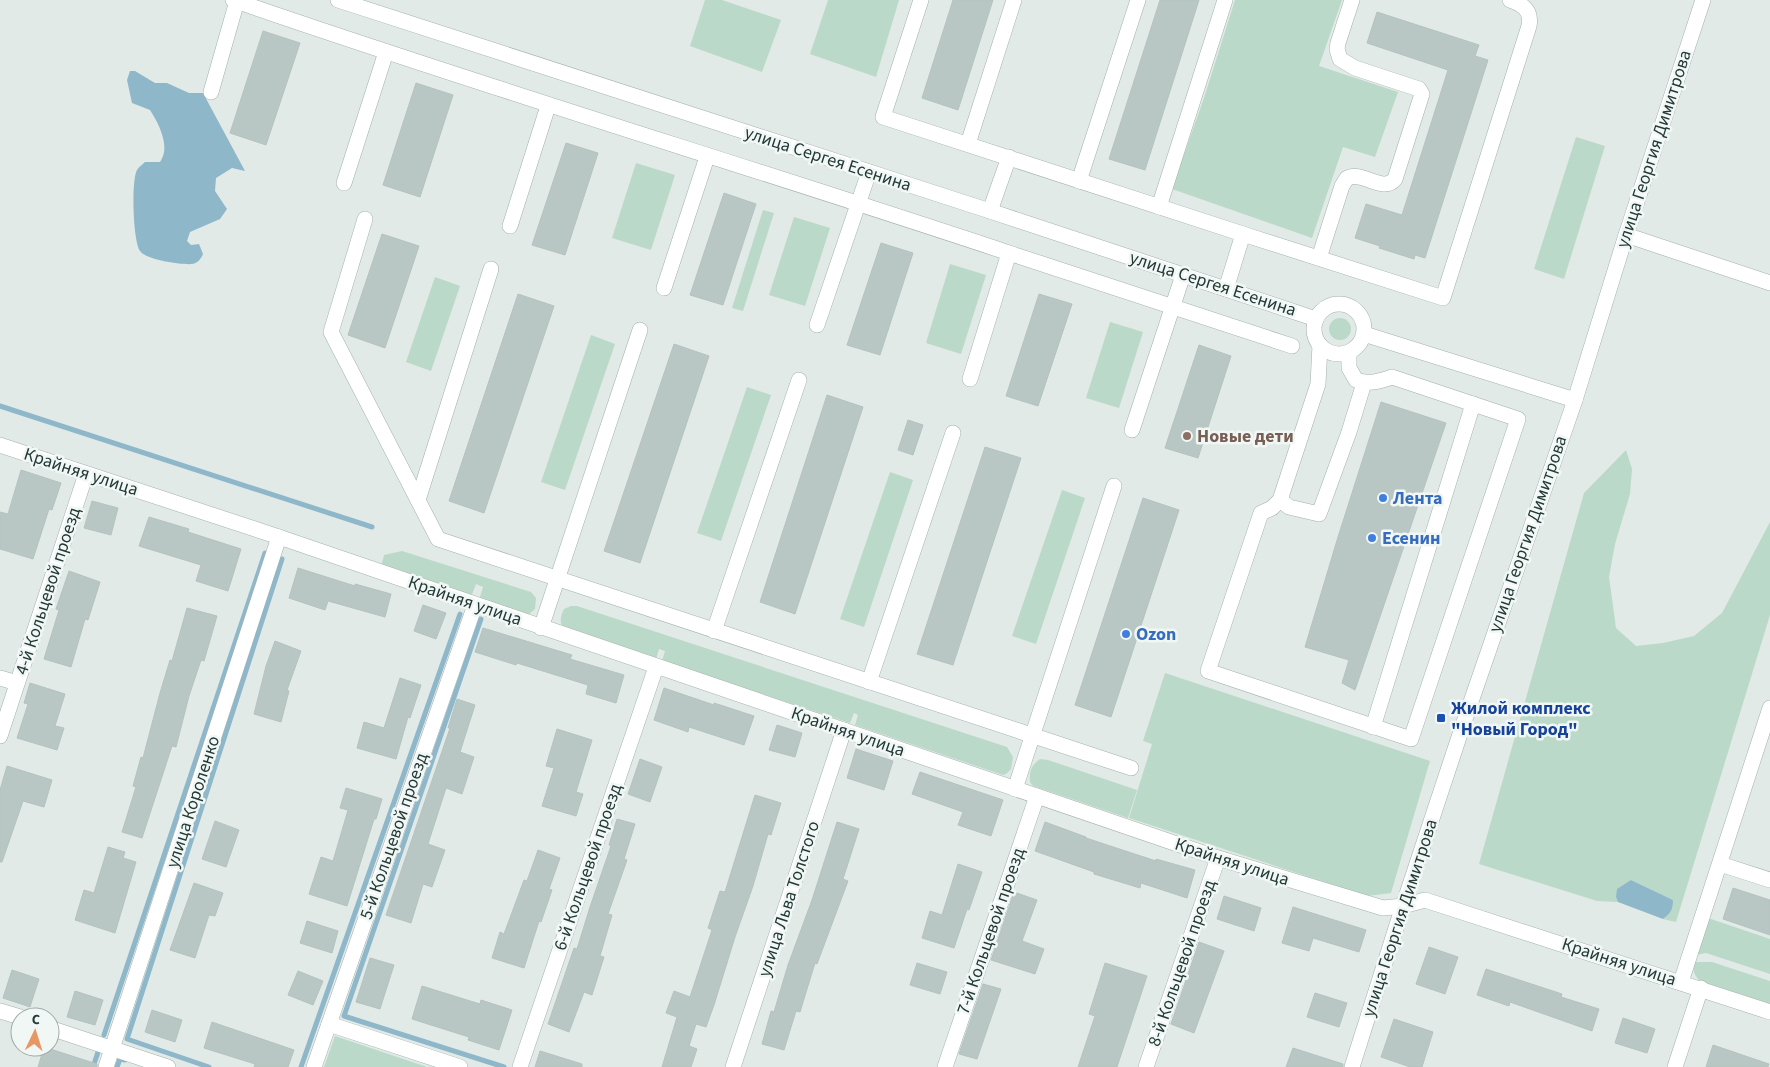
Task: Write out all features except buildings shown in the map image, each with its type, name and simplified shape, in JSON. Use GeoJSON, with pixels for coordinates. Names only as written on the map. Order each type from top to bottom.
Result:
{"type":"FeatureCollection","features":[{"type":"Feature","properties":{"kind":"street","name":"улица Сергея Есенина"},"geometry":{"type":"LineString","coordinates":[[338,0],[990,211],[1316,319]]}},
{"type":"Feature","properties":{"kind":"street"},"geometry":{"type":"LineString","coordinates":[[921,0],[883,117],[1443,298],[1529,26],[1530,15],[1528,11],[1517,2],[1510,0]]}},
{"type":"Feature","properties":{"kind":"street"},"geometry":{"type":"LineString","coordinates":[[968,144],[1014,0]]}},
{"type":"Feature","properties":{"kind":"street"},"geometry":{"type":"LineString","coordinates":[[1080,181],[1138,0]]}},
{"type":"Feature","properties":{"kind":"street"},"geometry":{"type":"LineString","coordinates":[[1159,207],[1225,0]]}},
{"type":"Feature","properties":{"kind":"street"},"geometry":{"type":"LineString","coordinates":[[1319,258],[1346,178],[1354,176],[1385,184],[1392,183],[1395,179],[1422,94],[1419,89],[1355,68],[1340,59],[1338,43],[1352,0]]}},
{"type":"Feature","properties":{"kind":"street","name":"улица Георгия Димитрова"},"geometry":{"type":"LineString","coordinates":[[1352,1067],[1463,725],[1575,400],[1626,235],[1703,0]]}},
{"type":"Feature","properties":{"kind":"street"},"geometry":{"type":"LineString","coordinates":[[211,92],[235,1],[548,106],[858,203],[1292,346]]}},
{"type":"Feature","properties":{"kind":"street"},"geometry":{"type":"LineString","coordinates":[[344,184],[386,52]]}},
{"type":"Feature","properties":{"kind":"street"},"geometry":{"type":"LineString","coordinates":[[510,226],[548,106]]}},
{"type":"Feature","properties":{"kind":"street"},"geometry":{"type":"LineString","coordinates":[[664,288],[708,157]]}},
{"type":"Feature","properties":{"kind":"street"},"geometry":{"type":"LineString","coordinates":[[990,211],[1009,157]]}},
{"type":"Feature","properties":{"kind":"street"},"geometry":{"type":"LineString","coordinates":[[817,325],[869,172]]}},
{"type":"Feature","properties":{"kind":"street"},"geometry":{"type":"LineString","coordinates":[[365,219],[331,332],[438,538],[1131,768]]}},
{"type":"Feature","properties":{"kind":"street"},"geometry":{"type":"LineString","coordinates":[[1226,289],[1243,234]]}},
{"type":"Feature","properties":{"kind":"street"},"geometry":{"type":"LineString","coordinates":[[1626,235],[1770,283]]}},
{"type":"Feature","properties":{"kind":"street"},"geometry":{"type":"LineString","coordinates":[[970,379],[1009,253]]}},
{"type":"Feature","properties":{"kind":"street"},"geometry":{"type":"LineString","coordinates":[[418,500],[492,269]]}},
{"type":"Feature","properties":{"kind":"street"},"geometry":{"type":"LineString","coordinates":[[1132,430],[1183,275]]}},
{"type":"Feature","properties":{"kind":"street","name":"улица Сергея Есенина"},"geometry":{"type":"LineString","coordinates":[[1280,500],[1318,384],[1320,345],[1314,332],[1316,319],[1326,308],[1340,304],[1348,305],[1360,314],[1363,321],[1364,334]]}},
{"type":"Feature","properties":{"kind":"street"},"geometry":{"type":"LineString","coordinates":[[541,628],[640,330]]}},
{"type":"Feature","properties":{"kind":"street"},"geometry":{"type":"LineString","coordinates":[[1320,345],[1333,354],[1349,352],[1361,343],[1364,334],[1575,400]]}},
{"type":"Feature","properties":{"kind":"street"},"geometry":{"type":"LineString","coordinates":[[1349,352],[1349,368],[1356,380],[1364,383],[1392,377],[1518,419],[1410,739],[1208,671],[1261,513],[1272,508],[1280,500],[1289,507],[1319,514],[1349,432],[1364,383]]}},
{"type":"Feature","properties":{"kind":"street"},"geometry":{"type":"LineString","coordinates":[[714,631],[799,380]]}},
{"type":"Feature","properties":{"kind":"street"},"geometry":{"type":"LineString","coordinates":[[1373,727],[1473,404]]}},
{"type":"Feature","properties":{"kind":"street"},"geometry":{"type":"LineString","coordinates":[[869,682],[953,433]]}},
{"type":"Feature","properties":{"kind":"street","name":"Крайняя улица"},"geometry":{"type":"LineString","coordinates":[[0,445],[279,537],[1218,858],[1383,908],[1403,906],[1425,900],[1701,988],[1770,1012]]}},
{"type":"Feature","properties":{"kind":"street","name":"4-й Кольцевой проезд"},"geometry":{"type":"LineString","coordinates":[[0,736],[86,474]]}},
{"type":"Feature","properties":{"kind":"street"},"geometry":{"type":"LineString","coordinates":[[1015,789],[1114,486]]}},
{"type":"Feature","properties":{"kind":"street","name":"улица Короленко"},"geometry":{"type":"LineString","coordinates":[[106,1067],[279,537]]}},
{"type":"Feature","properties":{"kind":"street","name":"5-й Кольцевой проезд"},"geometry":{"type":"LineString","coordinates":[[314,1067],[475,605]]}},
{"type":"Feature","properties":{"kind":"street","name":"6-й Кольцевой проезд"},"geometry":{"type":"LineString","coordinates":[[520,1067],[656,667]]}},
{"type":"Feature","properties":{"kind":"street"},"geometry":{"type":"LineString","coordinates":[[0,678],[17,683]]}},
{"type":"Feature","properties":{"kind":"street"},"geometry":{"type":"LineString","coordinates":[[1681,982],[1770,708]]}},
{"type":"Feature","properties":{"kind":"street","name":"улица Льва Толстого"},"geometry":{"type":"LineString","coordinates":[[733,1067],[844,730]]}},
{"type":"Feature","properties":{"kind":"street","name":"7-й Кольцевой проезд"},"geometry":{"type":"LineString","coordinates":[[945,1067],[1037,796]]}},
{"type":"Feature","properties":{"kind":"street","name":"8-й Кольцевой проезд"},"geometry":{"type":"LineString","coordinates":[[1146,1067],[1218,858]]}},
{"type":"Feature","properties":{"kind":"street"},"geometry":{"type":"LineString","coordinates":[[1720,864],[1770,880]]}},
{"type":"Feature","properties":{"kind":"street"},"geometry":{"type":"LineString","coordinates":[[1675,1067],[1701,988]]}},
{"type":"Feature","properties":{"kind":"street"},"geometry":{"type":"LineString","coordinates":[[329,1024],[460,1067]]}},
{"type":"Feature","properties":{"kind":"street"},"geometry":{"type":"LineString","coordinates":[[60,1031],[168,1067]]}},
{"type":"Feature","properties":{"kind":"green space"},"geometry":{"type":"Polygon","coordinates":[[[705,0],[722,0],[781,20],[762,72],[690,46],[705,0]]]}},
{"type":"Feature","properties":{"kind":"green space"},"geometry":{"type":"Polygon","coordinates":[[[828,0],[899,0],[876,77],[810,54],[828,0]]]}},
{"type":"Feature","properties":{"kind":"green space"},"geometry":{"type":"Polygon","coordinates":[[[1235,0],[1342,0],[1319,66],[1398,92],[1375,157],[1343,147],[1312,238],[1172,189],[1204,98],[1235,0]]]}},
{"type":"Feature","properties":{"kind":"green space"},"geometry":{"type":"Polygon","coordinates":[[[1576,137],[1605,146],[1564,279],[1534,269],[1576,137]]]}},
{"type":"Feature","properties":{"kind":"green space"},"geometry":{"type":"Polygon","coordinates":[[[636,163],[675,175],[651,250],[612,238],[636,163]]]}},
{"type":"Feature","properties":{"kind":"green space"},"geometry":{"type":"Polygon","coordinates":[[[763,210],[774,213],[743,311],[732,308],[763,210]]]}},
{"type":"Feature","properties":{"kind":"green space"},"geometry":{"type":"Polygon","coordinates":[[[794,217],[830,228],[805,306],[769,295],[794,217]]]}},
{"type":"Feature","properties":{"kind":"green space"},"geometry":{"type":"Polygon","coordinates":[[[950,264],[986,275],[961,354],[926,343],[950,264]]]}},
{"type":"Feature","properties":{"kind":"green space"},"geometry":{"type":"Polygon","coordinates":[[[435,277],[460,286],[431,371],[406,362],[435,277]]]}},
{"type":"Feature","properties":{"kind":"green space"},"geometry":{"type":"Polygon","coordinates":[[[1340,318],[1348,321],[1351,329],[1348,337],[1340,340],[1332,337],[1329,329],[1332,321],[1340,318]]]}},
{"type":"Feature","properties":{"kind":"green space"},"geometry":{"type":"Polygon","coordinates":[[[1110,322],[1143,332],[1119,408],[1086,398],[1110,322]]]}},
{"type":"Feature","properties":{"kind":"green space"},"geometry":{"type":"Polygon","coordinates":[[[591,335],[615,344],[565,490],[541,482],[591,335]]]}},
{"type":"Feature","properties":{"kind":"green space"},"geometry":{"type":"Polygon","coordinates":[[[747,387],[771,395],[721,541],[697,533],[747,387]]]}},
{"type":"Feature","properties":{"kind":"green space"},"geometry":{"type":"Polygon","coordinates":[[[1626,450],[1632,469],[1630,494],[1615,544],[1609,577],[1616,628],[1636,646],[1663,643],[1694,636],[1722,613],[1770,522],[1770,615],[1676,922],[1663,919],[1671,911],[1673,900],[1631,880],[1616,897],[1618,902],[1597,901],[1479,864],[1584,493],[1626,450]]]}},
{"type":"Feature","properties":{"kind":"green space"},"geometry":{"type":"Polygon","coordinates":[[[890,472],[913,480],[864,627],[840,619],[890,472]]]}},
{"type":"Feature","properties":{"kind":"green space"},"geometry":{"type":"Polygon","coordinates":[[[1062,490],[1085,498],[1036,644],[1012,636],[1062,490]]]}},
{"type":"Feature","properties":{"kind":"green space"},"geometry":{"type":"Polygon","coordinates":[[[402,551],[531,592],[536,598],[535,609],[528,615],[479,600],[483,587],[476,584],[471,597],[381,567],[384,555],[402,551]]]}},
{"type":"Feature","properties":{"kind":"green space"},"geometry":{"type":"Polygon","coordinates":[[[577,606],[1007,747],[1013,757],[1011,769],[1003,775],[855,725],[858,715],[854,713],[850,723],[662,661],[665,651],[659,649],[656,659],[563,627],[561,621],[562,614],[564,609],[577,606]]]}},
{"type":"Feature","properties":{"kind":"green space"},"geometry":{"type":"Polygon","coordinates":[[[1165,673],[1430,761],[1391,893],[1367,896],[1129,818],[1152,744],[1143,741],[1165,673]]]}},
{"type":"Feature","properties":{"kind":"green space"},"geometry":{"type":"Polygon","coordinates":[[[1040,759],[1137,790],[1128,818],[1033,786],[1030,782],[1030,772],[1034,764],[1040,759]]]}},
{"type":"Feature","properties":{"kind":"green space"},"geometry":{"type":"Polygon","coordinates":[[[1708,918],[1770,939],[1770,974],[1706,953],[1696,955],[1708,918]]]}},
{"type":"Feature","properties":{"kind":"green space"},"geometry":{"type":"Polygon","coordinates":[[[1694,962],[1712,962],[1770,981],[1770,1004],[1700,981],[1694,972],[1694,962]]]}},
{"type":"Feature","properties":{"kind":"green space"},"geometry":{"type":"Polygon","coordinates":[[[335,1036],[427,1067],[324,1067],[335,1036]]]}},
{"type":"Feature","properties":{"kind":"water"},"geometry":{"type":"Polygon","coordinates":[[[130,71],[135,71],[155,83],[167,83],[189,93],[203,93],[245,171],[232,168],[216,178],[215,191],[227,209],[220,219],[190,232],[187,241],[191,245],[199,244],[203,254],[194,263],[180,264],[149,257],[140,251],[138,245],[134,211],[135,176],[138,169],[145,162],[160,162],[163,156],[164,143],[160,129],[150,110],[132,103],[127,80],[130,71]]]}},
{"type":"Feature","properties":{"kind":"water"},"geometry":{"type":"Polygon","coordinates":[[[1631,880],[1673,900],[1671,911],[1668,915],[1663,919],[1618,902],[1616,897],[1617,889],[1631,880]]]}},
{"type":"Feature","properties":{"kind":"waterway"},"geometry":{"type":"LineString","coordinates":[[0,406],[372,527]]}},
{"type":"Feature","properties":{"kind":"waterway"},"geometry":{"type":"LineString","coordinates":[[104,1035],[265,553]]}},
{"type":"Feature","properties":{"kind":"waterway"},"geometry":{"type":"LineString","coordinates":[[209,1067],[127,1039],[282,559]]}},
{"type":"Feature","properties":{"kind":"waterway"},"geometry":{"type":"LineString","coordinates":[[301,1067],[460,614]]}},
{"type":"Feature","properties":{"kind":"waterway"},"geometry":{"type":"LineString","coordinates":[[481,619],[344,1016],[504,1067]]}},
{"type":"Feature","properties":{"kind":"waterway"},"geometry":{"type":"LineString","coordinates":[[93,1067],[98,1052]]}},
{"type":"Feature","properties":{"kind":"waterway"},"geometry":{"type":"LineString","coordinates":[[117,1067],[120,1059],[125,1060]]}},
{"type":"Feature","properties":{"kind":"place","name":"Новые дети"},"geometry":{"type":"Point","coordinates":[1187,436]}},
{"type":"Feature","properties":{"kind":"place","name":"Лента"},"geometry":{"type":"Point","coordinates":[1383,498]}},
{"type":"Feature","properties":{"kind":"place","name":"Есенин"},"geometry":{"type":"Point","coordinates":[1372,538]}},
{"type":"Feature","properties":{"kind":"place","name":"Ozon"},"geometry":{"type":"Point","coordinates":[1126,634]}},
{"type":"Feature","properties":{"kind":"place","name":"Жилой комплекс \"Новый Город\""},"geometry":{"type":"Point","coordinates":[1441,718]}}]}
